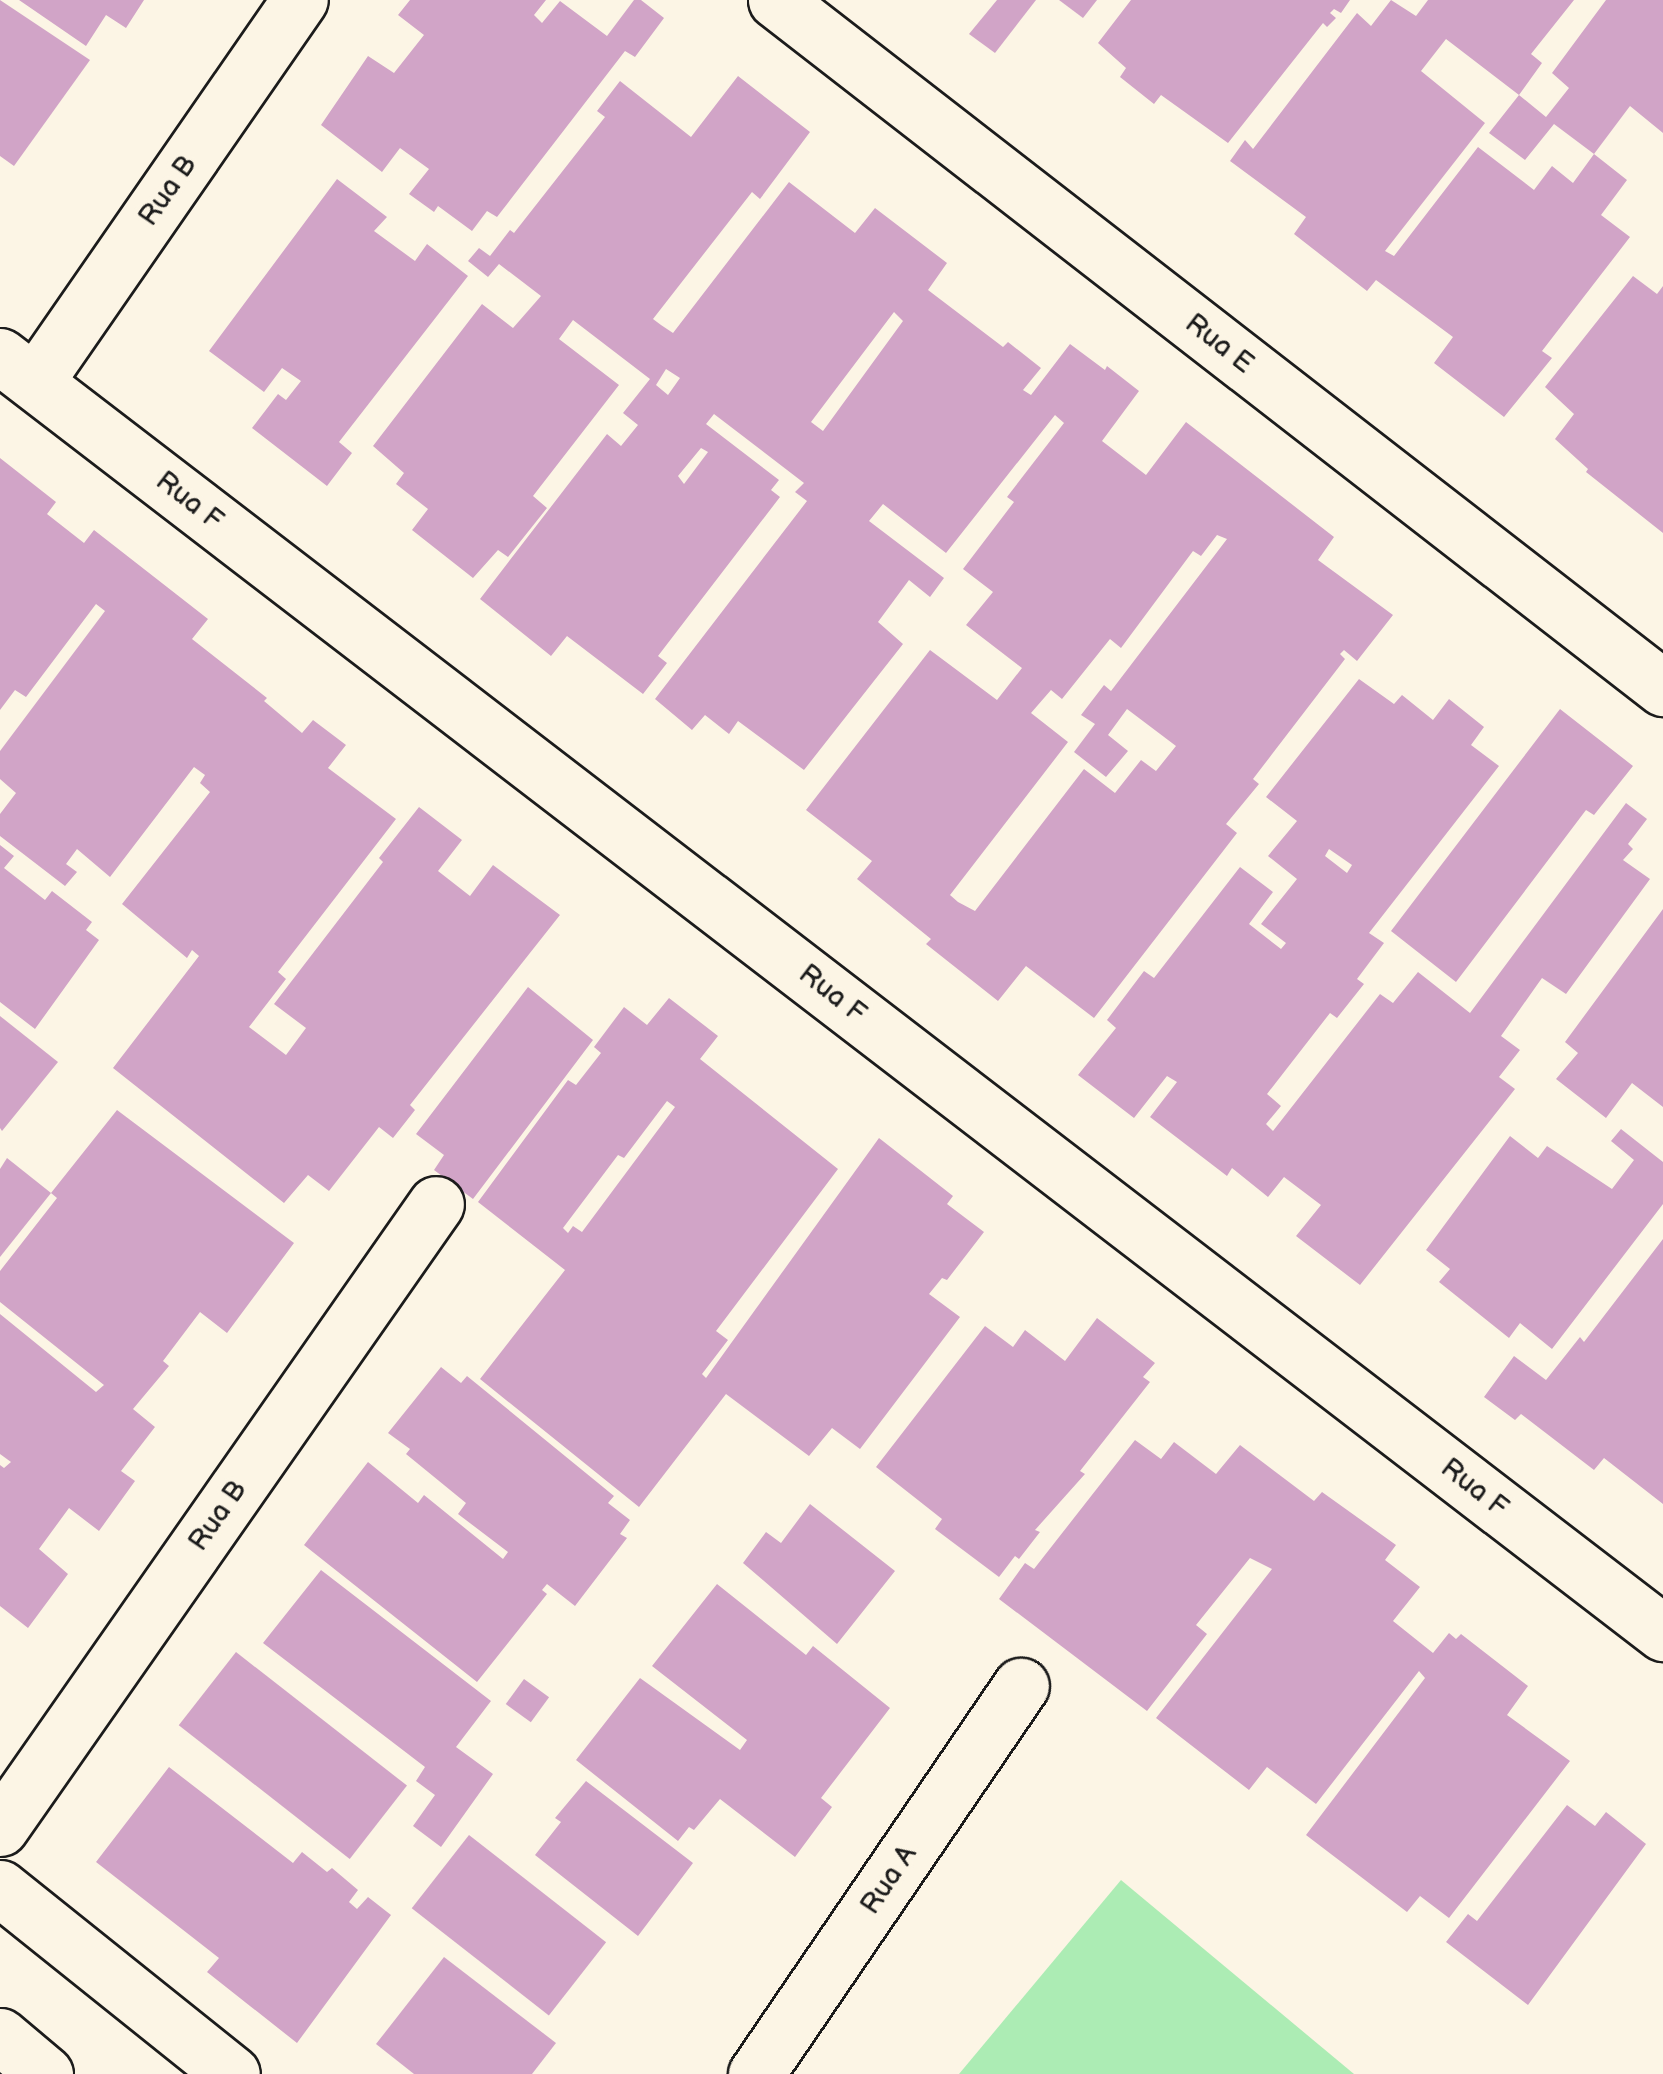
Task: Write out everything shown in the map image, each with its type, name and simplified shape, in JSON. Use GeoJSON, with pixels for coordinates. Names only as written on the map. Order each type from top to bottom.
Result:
{"type":"FeatureCollection","features":[{"type":"Feature","properties":{"kind":"street","name":"Rua B"},"geometry":{"type":"LineString","coordinates":[[18,369],[300,0]]}},
{"type":"Feature","properties":{"kind":"street","name":"Rua E"},"geometry":{"type":"LineString","coordinates":[[776,0],[1663,688]]}},
{"type":"Feature","properties":{"kind":"street","name":"Rua F"},"geometry":{"type":"LineString","coordinates":[[18,369],[1663,1633]]}},
{"type":"Feature","properties":{"kind":"street","name":"Rua B"},"geometry":{"type":"LineString","coordinates":[[0,1828],[436,1204]]}},
{"type":"Feature","properties":{"kind":"street","name":"Rua A"},"geometry":{"type":"LineString","coordinates":[[756,2074],[1022,1686]]}},
{"type":"Feature","properties":{"kind":"street"},"geometry":{"type":"LineString","coordinates":[[0,1888],[232,2074]]}},
{"type":"Feature","properties":{"kind":"street"},"geometry":{"type":"LineString","coordinates":[[0,2036],[46,2074]]}},
{"type":"Feature","properties":{"kind":"green space"},"geometry":{"type":"Polygon","coordinates":[[[1121,1880],[1354,2074],[959,2074],[1121,1880]]]}},
{"type":"Feature","properties":{"kind":"building"},"geometry":{"type":"Polygon","coordinates":[[[0,0],[90,60],[14,166],[0,156],[0,0]]]}},
{"type":"Feature","properties":{"kind":"building"},"geometry":{"type":"Polygon","coordinates":[[[19,0],[144,0],[126,28],[106,15],[86,46],[19,0]]]}},
{"type":"Feature","properties":{"kind":"building"},"geometry":{"type":"Polygon","coordinates":[[[410,0],[546,0],[534,15],[542,23],[560,1],[607,36],[634,0],[641,0],[664,18],[635,57],[625,51],[497,217],[487,211],[472,231],[438,206],[434,212],[409,194],[429,169],[400,148],[382,172],[321,125],[368,56],[394,73],[424,35],[398,15],[410,0]]]}},
{"type":"Feature","properties":{"kind":"building"},"geometry":{"type":"Polygon","coordinates":[[[997,0],[1036,0],[995,53],[969,34],[997,0]]]}},
{"type":"Feature","properties":{"kind":"building"},"geometry":{"type":"Polygon","coordinates":[[[1059,0],[1097,0],[1083,18],[1059,0]]]}},
{"type":"Feature","properties":{"kind":"building"},"geometry":{"type":"Polygon","coordinates":[[[1131,0],[1350,0],[1341,13],[1334,9],[1330,13],[1336,18],[1327,27],[1323,23],[1228,143],[1161,95],[1154,104],[1120,77],[1126,68],[1098,43],[1131,0]]]}},
{"type":"Feature","properties":{"kind":"building"},"geometry":{"type":"Polygon","coordinates":[[[1391,0],[1416,16],[1428,0],[1574,0],[1531,54],[1542,63],[1519,95],[1446,39],[1421,71],[1485,123],[1385,251],[1394,256],[1478,147],[1534,190],[1552,166],[1573,183],[1594,154],[1627,180],[1601,215],[1630,237],[1542,351],[1552,358],[1504,417],[1434,363],[1453,337],[1376,280],[1367,291],[1294,234],[1306,217],[1230,161],[1245,140],[1253,149],[1357,13],[1371,26],[1391,0]]]}},
{"type":"Feature","properties":{"kind":"building"},"geometry":{"type":"Polygon","coordinates":[[[1606,0],[1663,0],[1663,133],[1630,106],[1594,154],[1554,124],[1525,160],[1489,133],[1519,95],[1546,117],[1569,88],[1552,73],[1606,0]]]}},
{"type":"Feature","properties":{"kind":"building"},"geometry":{"type":"Polygon","coordinates":[[[738,76],[810,132],[760,199],[752,192],[653,319],[661,325],[673,333],[789,182],[855,233],[875,208],[947,263],[928,290],[1003,347],[1008,342],[1041,368],[1023,390],[1031,395],[1070,344],[1105,370],[1107,366],[1139,391],[1102,441],[1146,475],[1186,422],[1334,537],[1318,560],[1393,615],[1357,661],[1344,650],[1340,654],[1345,659],[1253,779],[1259,784],[1226,824],[1237,833],[1094,1018],[1026,966],[998,1001],[926,944],[931,939],[857,879],[872,861],[806,810],[930,650],[997,700],[1022,668],[966,625],[993,592],[963,569],[1014,502],[1007,497],[1064,423],[1055,415],[946,553],[883,504],[869,521],[944,578],[930,597],[909,580],[878,622],[903,644],[804,770],[738,721],[729,734],[705,715],[692,730],[655,699],[807,501],[795,492],[804,483],[714,414],[706,424],[779,480],[771,490],[780,497],[658,656],[667,663],[643,694],[567,636],[551,656],[480,599],[607,434],[621,446],[638,425],[623,413],[650,379],[573,320],[559,339],[619,385],[533,496],[547,508],[508,557],[498,550],[473,578],[412,530],[428,509],[396,484],[404,473],[373,446],[482,304],[513,328],[541,296],[499,264],[488,277],[468,261],[479,248],[490,256],[510,230],[514,233],[605,117],[597,111],[620,81],[691,137],[738,76]],[[894,312],[811,422],[823,431],[903,321],[894,312]],[[666,369],[656,385],[668,395],[680,378],[666,369]],[[701,448],[678,476],[684,484],[708,452],[701,448]],[[1217,535],[1201,556],[1193,551],[1121,648],[1110,639],[1062,699],[1051,690],[1031,713],[1068,742],[950,895],[958,902],[975,911],[1084,769],[1115,793],[1141,760],[1156,771],[1176,746],[1127,709],[1108,735],[1128,751],[1106,777],[1074,752],[1095,724],[1081,715],[1104,685],[1111,691],[1227,539],[1217,535]]]}},
{"type":"Feature","properties":{"kind":"building"},"geometry":{"type":"Polygon","coordinates":[[[337,179],[387,217],[374,231],[415,261],[427,244],[468,276],[339,442],[352,453],[327,486],[252,428],[278,394],[286,400],[301,381],[282,368],[264,392],[209,351],[337,179]]]}},
{"type":"Feature","properties":{"kind":"building"},"geometry":{"type":"Polygon","coordinates":[[[1633,276],[1657,294],[1663,286],[1663,533],[1586,472],[1588,469],[1555,439],[1574,414],[1545,387],[1633,276]]]}},
{"type":"Feature","properties":{"kind":"building"},"geometry":{"type":"Polygon","coordinates":[[[0,458],[56,502],[47,514],[84,543],[94,530],[208,619],[192,639],[267,698],[264,701],[302,733],[313,720],[346,745],[328,768],[396,819],[278,972],[286,979],[249,1027],[286,1055],[306,1028],[274,1004],[383,862],[379,858],[419,807],[462,840],[438,871],[470,896],[493,865],[560,915],[410,1105],[415,1110],[393,1138],[379,1127],[329,1191],[308,1175],[284,1203],[113,1068],[199,956],[192,950],[187,958],[122,904],[210,792],[200,783],[205,775],[194,767],[110,877],[77,849],[66,864],[77,872],[65,886],[0,836],[0,814],[16,793],[0,779],[0,751],[105,611],[96,604],[26,697],[15,690],[0,710],[0,458]]]}},
{"type":"Feature","properties":{"kind":"building"},"geometry":{"type":"Polygon","coordinates":[[[1359,679],[1394,704],[1402,695],[1433,720],[1449,699],[1484,727],[1471,745],[1499,766],[1369,933],[1384,943],[1357,979],[1364,984],[1337,1018],[1330,1013],[1267,1094],[1281,1106],[1266,1124],[1273,1131],[1380,994],[1393,1003],[1418,972],[1470,1013],[1626,803],[1647,819],[1628,844],[1633,849],[1623,860],[1650,879],[1566,994],[1542,978],[1501,1036],[1520,1050],[1499,1077],[1515,1089],[1360,1285],[1296,1236],[1321,1205],[1284,1177],[1268,1197],[1232,1168],[1227,1176],[1150,1117],[1177,1082],[1167,1076],[1134,1118],[1078,1075],[1116,1028],[1107,1020],[1144,971],[1154,978],[1240,867],[1273,892],[1249,924],[1281,949],[1286,943],[1261,924],[1297,879],[1268,856],[1297,821],[1266,797],[1359,679]],[[1329,849],[1325,856],[1347,873],[1352,865],[1329,849]]]}},
{"type":"Feature","properties":{"kind":"building"},"geometry":{"type":"Polygon","coordinates":[[[1560,709],[1633,766],[1594,815],[1586,810],[1456,982],[1391,931],[1560,709]]]}},
{"type":"Feature","properties":{"kind":"building"},"geometry":{"type":"Polygon","coordinates":[[[0,845],[14,856],[4,868],[45,900],[52,891],[92,922],[86,930],[99,940],[35,1029],[0,1002],[0,845]]]}},
{"type":"Feature","properties":{"kind":"building"},"geometry":{"type":"Polygon","coordinates":[[[1663,909],[1663,1107],[1632,1083],[1606,1118],[1556,1079],[1578,1053],[1565,1042],[1663,909]]]}},
{"type":"Feature","properties":{"kind":"building"},"geometry":{"type":"Polygon","coordinates":[[[528,987],[593,1040],[473,1199],[434,1170],[444,1155],[416,1134],[528,987]]]}},
{"type":"Feature","properties":{"kind":"building"},"geometry":{"type":"Polygon","coordinates":[[[669,998],[718,1036],[700,1059],[838,1169],[716,1331],[728,1340],[702,1374],[706,1378],[879,1138],[953,1196],[947,1204],[984,1232],[947,1280],[942,1278],[929,1294],[960,1317],[860,1449],[832,1428],[809,1456],[726,1394],[639,1507],[480,1379],[565,1270],[478,1202],[568,1080],[576,1085],[601,1053],[594,1047],[624,1007],[647,1025],[669,998]],[[667,1101],[624,1158],[618,1155],[563,1228],[568,1233],[573,1226],[582,1232],[675,1107],[667,1101]]]}},
{"type":"Feature","properties":{"kind":"building"},"geometry":{"type":"Polygon","coordinates":[[[0,1016],[58,1062],[2,1131],[0,1128],[0,1016]]]}},
{"type":"Feature","properties":{"kind":"building"},"geometry":{"type":"Polygon","coordinates":[[[117,1110],[294,1243],[227,1333],[200,1312],[163,1361],[169,1366],[133,1409],[155,1427],[121,1471],[135,1481],[99,1531],[69,1508],[39,1549],[68,1574],[28,1628],[0,1606],[0,1465],[4,1468],[11,1462],[0,1454],[0,1314],[96,1392],[104,1385],[0,1302],[0,1271],[57,1198],[51,1193],[117,1110]]]}},
{"type":"Feature","properties":{"kind":"building"},"geometry":{"type":"Polygon","coordinates":[[[1621,1129],[1663,1162],[1663,1204],[1552,1349],[1520,1323],[1509,1338],[1439,1282],[1450,1269],[1426,1250],[1510,1136],[1538,1158],[1547,1146],[1612,1189],[1634,1160],[1611,1141],[1621,1129]]]}},
{"type":"Feature","properties":{"kind":"building"},"geometry":{"type":"Polygon","coordinates":[[[7,1158],[51,1193],[0,1257],[0,1169],[7,1158]]]}},
{"type":"Feature","properties":{"kind":"building"},"geometry":{"type":"Polygon","coordinates":[[[1663,1239],[1663,1504],[1604,1458],[1594,1470],[1521,1414],[1515,1420],[1484,1397],[1514,1356],[1546,1380],[1580,1337],[1584,1342],[1663,1239]]]}},
{"type":"Feature","properties":{"kind":"building"},"geometry":{"type":"Polygon","coordinates":[[[1097,1318],[1155,1363],[1143,1377],[1150,1382],[1080,1471],[1085,1474],[1035,1530],[1040,1532],[1019,1559],[1015,1556],[999,1577],[935,1529],[942,1519],[876,1467],[985,1326],[1013,1347],[1025,1330],[1065,1361],[1097,1318]]]}},
{"type":"Feature","properties":{"kind":"building"},"geometry":{"type":"Polygon","coordinates":[[[441,1367],[461,1383],[467,1376],[614,1496],[608,1503],[630,1520],[620,1534],[627,1538],[575,1606],[547,1584],[542,1590],[547,1594],[477,1682],[304,1545],[368,1462],[418,1503],[424,1495],[503,1559],[508,1552],[458,1514],[466,1503],[406,1454],[410,1449],[388,1433],[441,1367]]]}},
{"type":"Feature","properties":{"kind":"building"},"geometry":{"type":"Polygon","coordinates":[[[1135,1440],[1161,1459],[1174,1442],[1216,1474],[1240,1445],[1314,1501],[1322,1492],[1396,1545],[1385,1560],[1420,1587],[1393,1621],[1433,1653],[1449,1633],[1456,1639],[1461,1634],[1528,1686],[1507,1715],[1570,1761],[1449,1918],[1420,1896],[1407,1912],[1306,1835],[1425,1678],[1419,1671],[1316,1804],[1267,1767],[1249,1790],[1156,1718],[1272,1569],[1250,1558],[1196,1625],[1207,1634],[1147,1711],[999,1599],[1025,1563],[1034,1569],[1135,1440]]]}},
{"type":"Feature","properties":{"kind":"building"},"geometry":{"type":"Polygon","coordinates":[[[810,1504],[895,1571],[837,1644],[743,1563],[766,1532],[781,1543],[810,1504]]]}},
{"type":"Feature","properties":{"kind":"building"},"geometry":{"type":"Polygon","coordinates":[[[321,1570],[491,1701],[456,1747],[493,1774],[441,1847],[413,1826],[435,1795],[416,1781],[425,1767],[263,1643],[321,1570]]]}},
{"type":"Feature","properties":{"kind":"building"},"geometry":{"type":"Polygon","coordinates":[[[717,1584],[806,1655],[813,1646],[890,1708],[821,1798],[832,1807],[795,1857],[720,1799],[694,1830],[689,1827],[678,1841],[576,1760],[640,1678],[740,1750],[747,1740],[652,1666],[717,1584]]]}},
{"type":"Feature","properties":{"kind":"building"},"geometry":{"type":"Polygon","coordinates":[[[236,1652],[407,1786],[350,1859],[179,1725],[236,1652]]]}},
{"type":"Feature","properties":{"kind":"building"},"geometry":{"type":"Polygon","coordinates":[[[524,1679],[549,1697],[531,1722],[506,1704],[524,1679]]]}},
{"type":"Feature","properties":{"kind":"building"},"geometry":{"type":"Polygon","coordinates":[[[169,1767],[293,1863],[302,1852],[327,1872],[332,1868],[358,1890],[349,1902],[357,1909],[368,1897],[391,1915],[297,2043],[207,1972],[219,1958],[96,1862],[169,1767]]]}},
{"type":"Feature","properties":{"kind":"building"},"geometry":{"type":"Polygon","coordinates":[[[586,1781],[693,1863],[638,1936],[535,1855],[561,1822],[555,1818],[586,1781]]]}},
{"type":"Feature","properties":{"kind":"building"},"geometry":{"type":"Polygon","coordinates":[[[1567,1805],[1595,1826],[1606,1812],[1646,1844],[1528,2005],[1446,1942],[1468,1914],[1477,1921],[1567,1805]]]}},
{"type":"Feature","properties":{"kind":"building"},"geometry":{"type":"Polygon","coordinates":[[[469,1835],[606,1942],[549,2015],[412,1908],[469,1835]]]}},
{"type":"Feature","properties":{"kind":"building"},"geometry":{"type":"Polygon","coordinates":[[[444,1957],[556,2043],[532,2074],[414,2074],[376,2044],[444,1957]]]}}]}
